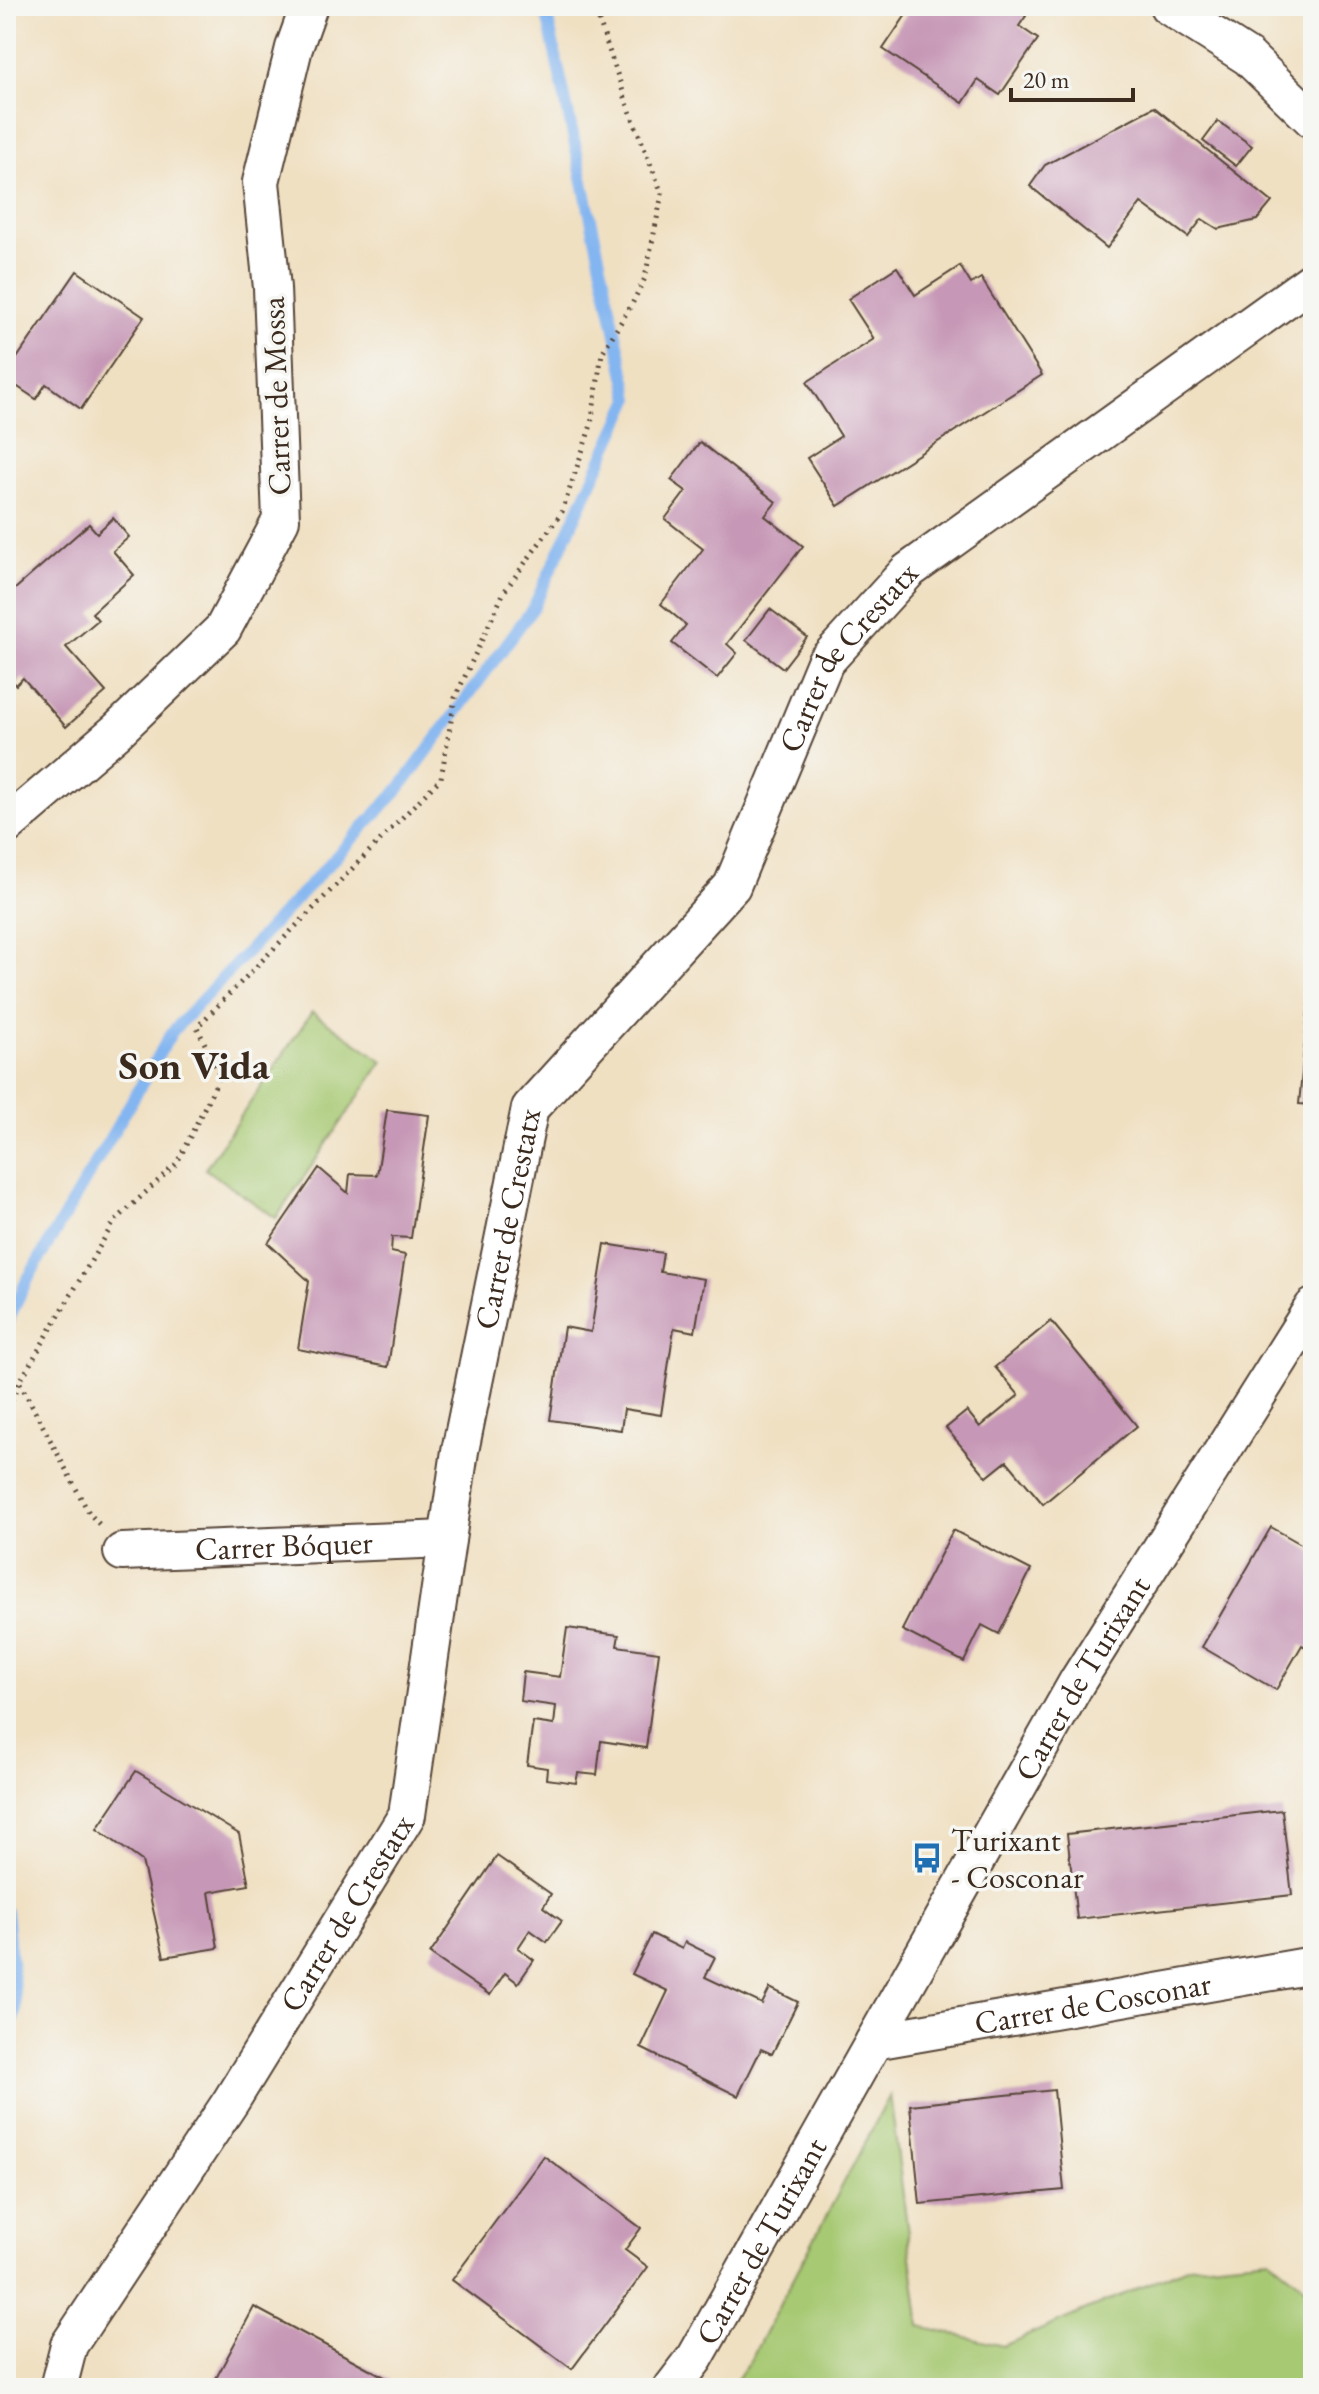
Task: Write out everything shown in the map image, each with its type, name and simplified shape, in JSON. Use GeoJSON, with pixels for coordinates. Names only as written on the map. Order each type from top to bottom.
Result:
{"type":"FeatureCollection","features":[{"type":"Feature","properties":{"kind":"street","name":"Carrer de Mossa"},"geometry":{"type":"LineString","coordinates":[[6,826],[118,730],[223,629],[281,520],[272,288],[261,182],[294,48],[309,6]]}},
{"type":"Feature","properties":{"kind":"street"},"geometry":{"type":"LineString","coordinates":[[1168,6],[1248,57],[1313,120]]}},
{"type":"Feature","properties":{"kind":"street","name":"Carrer de Crestatx"},"geometry":{"type":"LineString","coordinates":[[58,2388],[69,2345],[231,2101],[407,1815],[460,1451],[530,1108],[732,886],[825,662],[908,571],[1313,280]]}},
{"type":"Feature","properties":{"kind":"street","name":"Carrer de Turixant"},"geometry":{"type":"LineString","coordinates":[[672,2388],[695,2358],[1077,1682],[1313,1307]]}},
{"type":"Feature","properties":{"kind":"street","name":"Carrer Bóquer"},"geometry":{"type":"LineString","coordinates":[[122,1552],[447,1539]]}},
{"type":"Feature","properties":{"kind":"street","name":"Carrer de Cosconar"},"geometry":{"type":"LineString","coordinates":[[874,2041],[1313,1965]]}},
{"type":"Feature","properties":{"kind":"path"},"geometry":{"type":"LineString","coordinates":[[6,1415],[19,1383],[114,1222],[177,1163],[220,1076],[197,1027],[441,778],[455,698],[504,592],[562,512],[591,425],[602,353],[645,278],[662,194],[594,6]]}},
{"type":"Feature","properties":{"kind":"path"},"geometry":{"type":"LineString","coordinates":[[19,1383],[89,1513]]}},
{"type":"Feature","properties":{"kind":"green space"},"geometry":{"type":"Polygon","coordinates":[[[312,1012],[383,1061],[276,1218],[205,1169],[312,1012]]]}},
{"type":"Feature","properties":{"kind":"green space"},"geometry":{"type":"Polygon","coordinates":[[[890,2095],[920,2326],[1003,2346],[1189,2266],[1269,2258],[1313,2294],[1313,2388],[731,2388],[751,2359],[890,2095]]]}},
{"type":"Feature","properties":{"kind":"building"},"geometry":{"type":"Polygon","coordinates":[[[912,6],[1012,6],[1026,16],[1019,26],[1038,39],[1000,95],[978,80],[963,103],[883,49],[912,6]]]}},
{"type":"Feature","properties":{"kind":"building"},"geometry":{"type":"Polygon","coordinates":[[[1154,107],[1272,202],[1257,220],[1218,229],[1202,219],[1188,237],[1141,203],[1107,248],[1030,186],[1045,165],[1154,107]]]}},
{"type":"Feature","properties":{"kind":"building"},"geometry":{"type":"Polygon","coordinates":[[[1218,121],[1252,146],[1236,166],[1203,141],[1218,121]]]}},
{"type":"Feature","properties":{"kind":"building"},"geometry":{"type":"Polygon","coordinates":[[[960,266],[971,284],[981,278],[1042,375],[838,506],[807,458],[841,436],[807,382],[874,339],[848,299],[897,267],[915,295],[960,266]]]}},
{"type":"Feature","properties":{"kind":"building"},"geometry":{"type":"Polygon","coordinates":[[[77,271],[144,317],[81,409],[46,384],[36,399],[6,379],[6,374],[77,271]]]}},
{"type":"Feature","properties":{"kind":"building"},"geometry":{"type":"Polygon","coordinates":[[[700,442],[776,502],[765,516],[803,546],[727,644],[737,653],[717,678],[672,643],[686,625],[661,604],[703,549],[665,519],[686,491],[671,480],[700,442]]]}},
{"type":"Feature","properties":{"kind":"building"},"geometry":{"type":"Polygon","coordinates":[[[113,518],[129,537],[113,551],[134,575],[92,613],[98,620],[66,647],[106,692],[66,727],[23,678],[16,685],[6,674],[6,597],[89,524],[97,533],[113,518]]]}},
{"type":"Feature","properties":{"kind":"building"},"geometry":{"type":"Polygon","coordinates":[[[770,609],[807,637],[783,668],[746,640],[770,609]]]}},
{"type":"Feature","properties":{"kind":"building"},"geometry":{"type":"Polygon","coordinates":[[[1313,979],[1313,1105],[1299,1104],[1313,979]]]}},
{"type":"Feature","properties":{"kind":"building"},"geometry":{"type":"Polygon","coordinates":[[[387,1110],[429,1115],[411,1238],[392,1237],[391,1252],[405,1255],[388,1367],[298,1349],[309,1281],[268,1243],[319,1168],[348,1193],[350,1174],[377,1175],[387,1110]]]}},
{"type":"Feature","properties":{"kind":"building"},"geometry":{"type":"Polygon","coordinates":[[[605,1244],[663,1253],[660,1272],[704,1279],[695,1332],[674,1328],[661,1415],[624,1409],[621,1430],[550,1420],[564,1327],[591,1332],[605,1244]]]}},
{"type":"Feature","properties":{"kind":"building"},"geometry":{"type":"Polygon","coordinates":[[[1051,1321],[1137,1426],[1043,1504],[1007,1461],[987,1477],[946,1428],[967,1411],[980,1427],[1019,1395],[995,1367],[1051,1321]]]}},
{"type":"Feature","properties":{"kind":"building"},"geometry":{"type":"Polygon","coordinates":[[[1271,1527],[1313,1551],[1313,1651],[1302,1645],[1276,1690],[1202,1647],[1271,1527]]]}},
{"type":"Feature","properties":{"kind":"building"},"geometry":{"type":"Polygon","coordinates":[[[953,1530],[1031,1570],[999,1634],[982,1625],[964,1662],[902,1630],[953,1530]]]}},
{"type":"Feature","properties":{"kind":"building"},"geometry":{"type":"Polygon","coordinates":[[[567,1628],[619,1635],[617,1646],[659,1652],[646,1748],[601,1741],[597,1775],[578,1773],[576,1783],[546,1779],[547,1768],[527,1765],[533,1722],[554,1725],[556,1706],[520,1701],[523,1672],[560,1677],[567,1628]]]}},
{"type":"Feature","properties":{"kind":"building"},"geometry":{"type":"Polygon","coordinates":[[[136,1771],[239,1834],[249,1885],[209,1892],[218,1948],[164,1957],[142,1861],[97,1829],[136,1771]]]}},
{"type":"Feature","properties":{"kind":"building"},"geometry":{"type":"Polygon","coordinates":[[[1282,1810],[1292,1895],[1077,1919],[1067,1834],[1282,1810]]]}},
{"type":"Feature","properties":{"kind":"building"},"geometry":{"type":"Polygon","coordinates":[[[497,1856],[551,1894],[543,1907],[562,1921],[547,1942],[530,1930],[518,1948],[534,1960],[518,1983],[505,1973],[490,1995],[430,1954],[497,1856]]]}},
{"type":"Feature","properties":{"kind":"building"},"geometry":{"type":"Polygon","coordinates":[[[652,1934],[682,1949],[685,1942],[715,1957],[705,1977],[762,2004],[770,1988],[798,2002],[772,2054],[761,2049],[738,2096],[641,2048],[668,1991],[632,1974],[652,1934]]]}},
{"type":"Feature","properties":{"kind":"building"},"geometry":{"type":"Polygon","coordinates":[[[1054,2090],[1064,2190],[920,2204],[910,2105],[1054,2090]]]}},
{"type":"Feature","properties":{"kind":"building"},"geometry":{"type":"Polygon","coordinates":[[[544,2156],[641,2228],[625,2250],[648,2267],[572,2369],[452,2280],[544,2156]]]}},
{"type":"Feature","properties":{"kind":"building"},"geometry":{"type":"Polygon","coordinates":[[[254,2307],[405,2388],[225,2388],[214,2382],[254,2307]]]}},
{"type":"Feature","properties":{"kind":"waterway"},"geometry":{"type":"LineString","coordinates":[[6,1325],[26,1282],[172,1032],[400,788],[533,608],[630,399],[545,6]]}},
{"type":"Feature","properties":{"kind":"waterway"},"geometry":{"type":"LineString","coordinates":[[6,1912],[16,2012],[6,2031]]}},
{"type":"Feature","properties":{"kind":"place","name":"Turixant - Cosconar"},"geometry":{"type":"Point","coordinates":[927,1858]}},
{"type":"Feature","properties":{"kind":"district","name":"Son Vida"},"geometry":{"type":"Point","coordinates":[194,1065]}}]}
